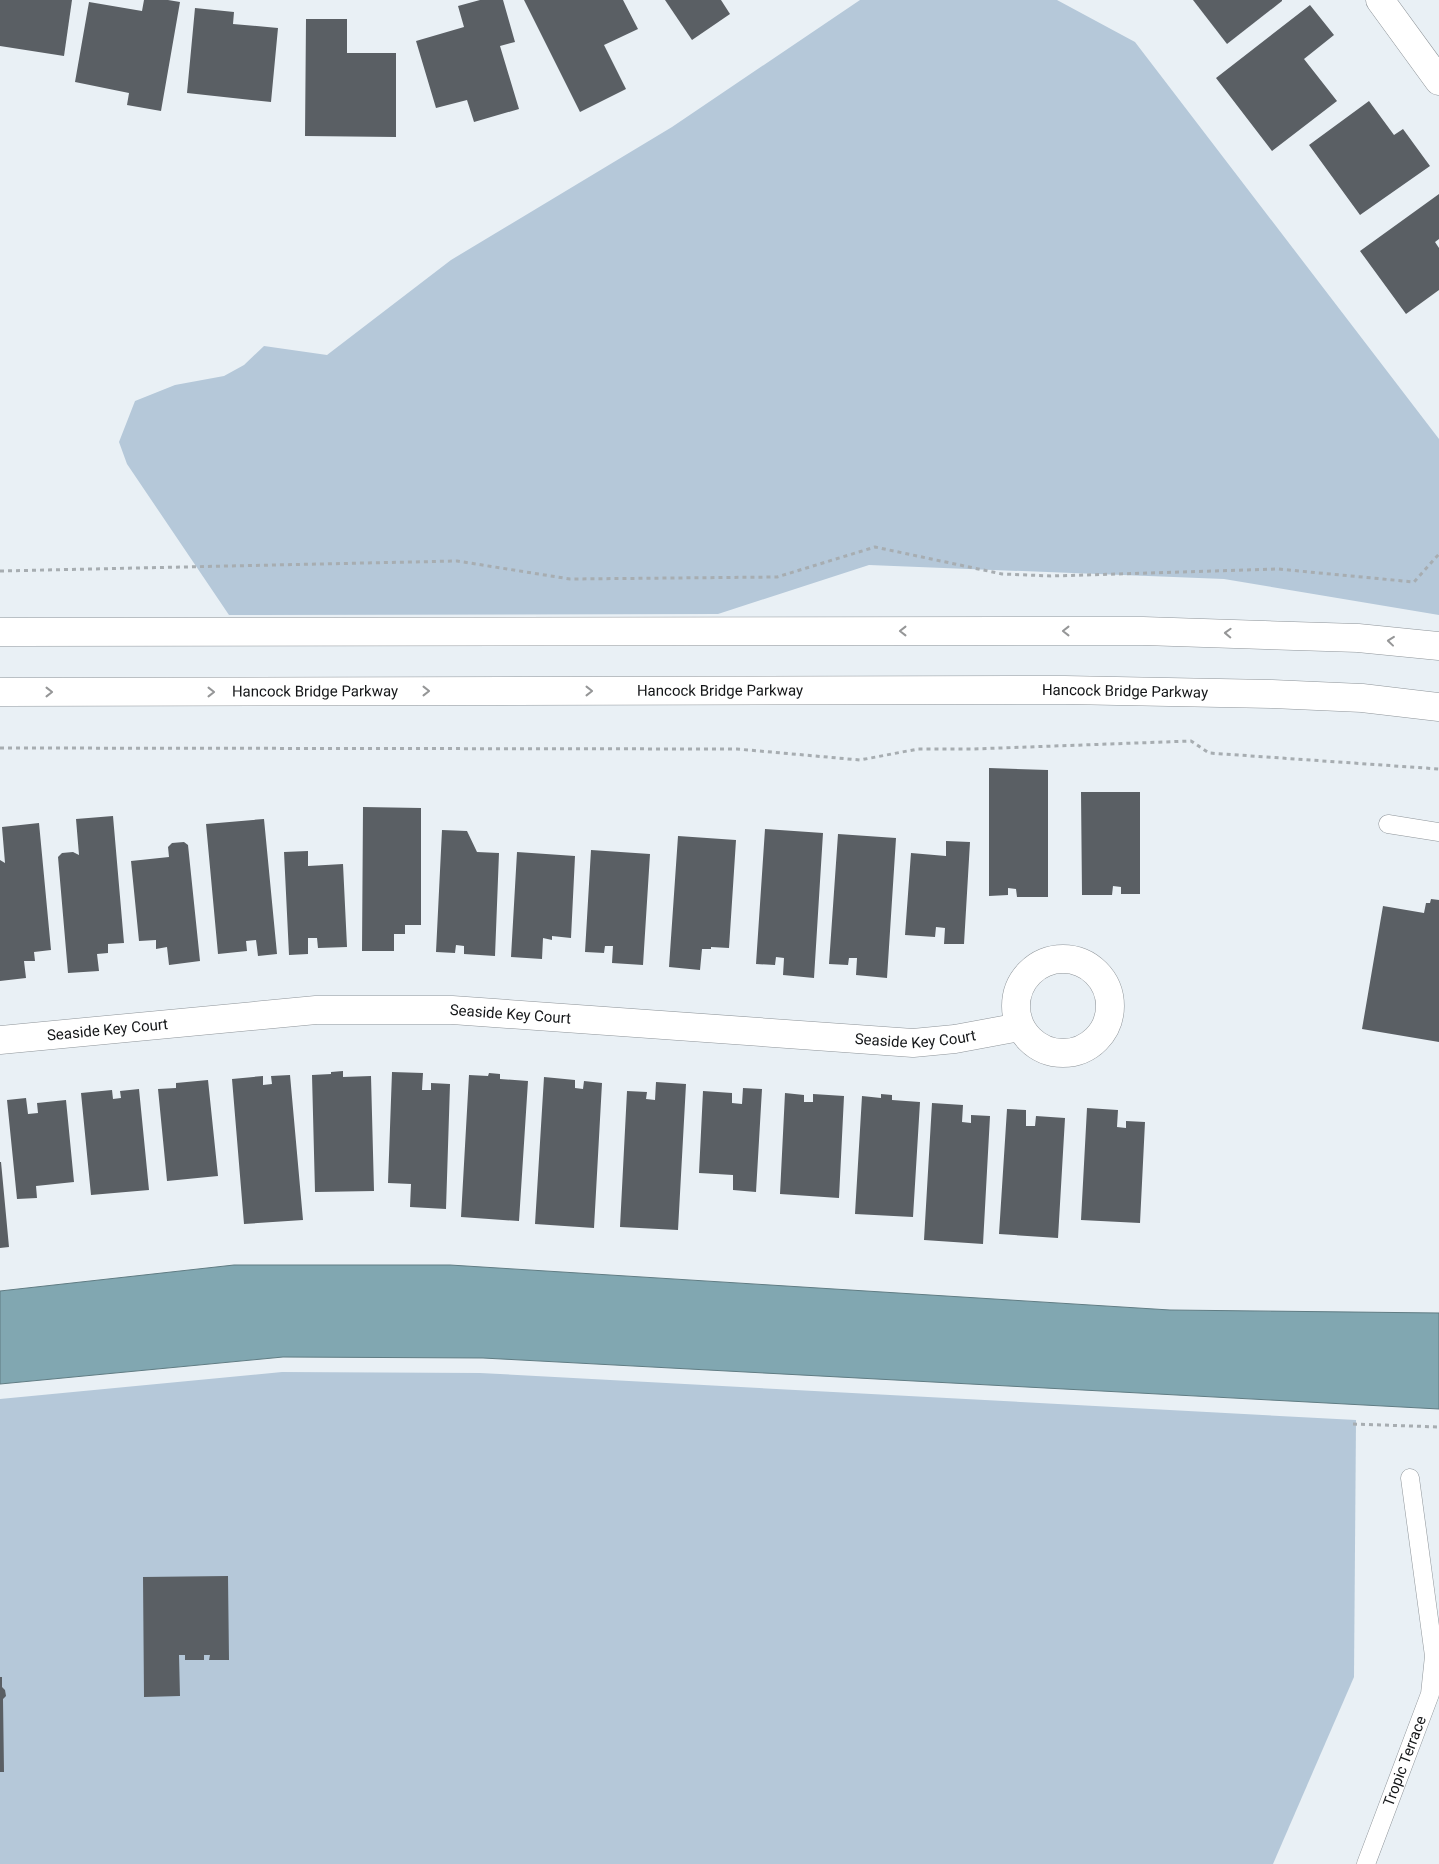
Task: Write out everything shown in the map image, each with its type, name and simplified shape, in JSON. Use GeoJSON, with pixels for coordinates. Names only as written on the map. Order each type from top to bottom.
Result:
{"type":"FeatureCollection","features":[{"type":"Feature","properties":{"kind":"main road"},"geometry":{"type":"LineString","coordinates":[[1380,0],[1439,81]]}},
{"type":"Feature","properties":{"kind":"main road"},"geometry":{"type":"LineString","coordinates":[[0,632],[1143,631],[1358,638],[1439,646]]}},
{"type":"Feature","properties":{"kind":"main road","name":"Hancock Bridge Parkway"},"geometry":{"type":"LineString","coordinates":[[0,692],[1065,690],[1282,694],[1362,698],[1439,707]]}},
{"type":"Feature","properties":{"kind":"main road","name":"Seaside Key Court"},"geometry":{"type":"LineString","coordinates":[[0,1040],[316,1010],[452,1010],[913,1043],[955,1039],[1020,1026]]}},
{"type":"Feature","properties":{"kind":"lane"},"geometry":{"type":"LineString","coordinates":[[1388,824],[1439,832]]}},
{"type":"Feature","properties":{"kind":"lane","name":"Tropic Terrace"},"geometry":{"type":"LineString","coordinates":[[1366,1864],[1430,1694],[1434,1656],[1410,1478]]}},
{"type":"Feature","properties":{"kind":"path"},"geometry":{"type":"LineString","coordinates":[[0,571],[457,561],[570,579],[778,577],[875,548],[1002,574],[1051,576],[1278,569],[1414,582],[1439,554]]}},
{"type":"Feature","properties":{"kind":"path"},"geometry":{"type":"LineString","coordinates":[[0,748],[736,749],[860,760],[918,749],[973,749],[1191,741],[1209,753],[1439,769]]}},
{"type":"Feature","properties":{"kind":"path"},"geometry":{"type":"LineString","coordinates":[[1353,1424],[1439,1427]]}},
{"type":"Feature","properties":{"kind":"shaded area"},"geometry":{"type":"Polygon","coordinates":[[[860,0],[1057,0],[1135,42],[1439,439],[1439,615],[1224,579],[869,565],[718,614],[229,615],[127,464],[119,442],[135,401],[175,385],[224,376],[244,365],[264,346],[327,355],[451,260],[672,127],[860,0]]]}},
{"type":"Feature","properties":{"kind":"shaded area"},"geometry":{"type":"Polygon","coordinates":[[[234,1265],[450,1265],[1170,1310],[1439,1313],[1439,1409],[483,1358],[283,1357],[0,1384],[0,1291],[234,1265]]]}},
{"type":"Feature","properties":{"kind":"shaded area"},"geometry":{"type":"Polygon","coordinates":[[[282,1372],[480,1373],[1356,1420],[1354,1677],[1273,1864],[0,1864],[0,1399],[282,1372]]]}},
{"type":"Feature","properties":{"kind":"building"},"geometry":{"type":"Polygon","coordinates":[[[0,0],[72,0],[64,56],[0,46],[0,0]]]}},
{"type":"Feature","properties":{"kind":"building"},"geometry":{"type":"Polygon","coordinates":[[[144,0],[180,2],[161,111],[127,105],[129,93],[75,82],[89,2],[142,11],[144,0]]]}},
{"type":"Feature","properties":{"kind":"building"},"geometry":{"type":"Polygon","coordinates":[[[480,0],[503,0],[515,42],[500,46],[519,109],[474,122],[467,100],[436,108],[416,41],[464,27],[458,6],[480,0]]]}},
{"type":"Feature","properties":{"kind":"building"},"geometry":{"type":"Polygon","coordinates":[[[524,0],[623,0],[638,29],[604,45],[626,89],[580,112],[524,0]]]}},
{"type":"Feature","properties":{"kind":"building"},"geometry":{"type":"Polygon","coordinates":[[[665,0],[721,0],[730,14],[692,40],[665,0]]]}},
{"type":"Feature","properties":{"kind":"building"},"geometry":{"type":"Polygon","coordinates":[[[1193,0],[1282,0],[1282,1],[1227,44],[1193,0]]]}},
{"type":"Feature","properties":{"kind":"building"},"geometry":{"type":"Polygon","coordinates":[[[1310,5],[1334,35],[1304,59],[1337,101],[1272,151],[1216,78],[1310,5]]]}},
{"type":"Feature","properties":{"kind":"building"},"geometry":{"type":"Polygon","coordinates":[[[195,8],[234,12],[233,24],[278,28],[271,102],[187,93],[195,8]]]}},
{"type":"Feature","properties":{"kind":"building"},"geometry":{"type":"Polygon","coordinates":[[[306,19],[347,19],[347,53],[396,53],[396,137],[305,136],[306,19]]]}},
{"type":"Feature","properties":{"kind":"building"},"geometry":{"type":"Polygon","coordinates":[[[1369,101],[1394,135],[1403,129],[1430,166],[1360,215],[1309,145],[1369,101]]]}},
{"type":"Feature","properties":{"kind":"building"},"geometry":{"type":"Polygon","coordinates":[[[1439,194],[1439,239],[1435,242],[1439,248],[1439,290],[1406,314],[1360,251],[1439,194]]]}},
{"type":"Feature","properties":{"kind":"building"},"geometry":{"type":"Polygon","coordinates":[[[989,768],[1048,770],[1048,897],[1017,897],[1016,889],[1008,888],[1008,895],[989,896],[989,768]]]}},
{"type":"Feature","properties":{"kind":"building"},"geometry":{"type":"Polygon","coordinates":[[[1081,792],[1140,792],[1140,894],[1121,894],[1121,887],[1113,886],[1112,895],[1082,895],[1081,792]]]}},
{"type":"Feature","properties":{"kind":"building"},"geometry":{"type":"Polygon","coordinates":[[[363,807],[421,808],[421,925],[405,925],[405,934],[394,934],[394,951],[362,951],[363,807]]]}},
{"type":"Feature","properties":{"kind":"building"},"geometry":{"type":"Polygon","coordinates":[[[113,816],[124,943],[108,944],[108,953],[97,954],[99,971],[68,973],[58,857],[62,853],[73,852],[79,855],[76,819],[113,816]]]}},
{"type":"Feature","properties":{"kind":"building"},"geometry":{"type":"Polygon","coordinates":[[[264,819],[277,954],[258,956],[256,940],[246,941],[247,951],[218,954],[206,824],[264,819]]]}},
{"type":"Feature","properties":{"kind":"building"},"geometry":{"type":"Polygon","coordinates":[[[39,823],[51,950],[34,952],[35,961],[24,961],[26,978],[0,981],[0,860],[5,863],[2,827],[39,823]]]}},
{"type":"Feature","properties":{"kind":"building"},"geometry":{"type":"Polygon","coordinates":[[[765,829],[823,833],[814,978],[783,975],[784,958],[776,957],[775,965],[756,964],[765,829]]]}},
{"type":"Feature","properties":{"kind":"building"},"geometry":{"type":"Polygon","coordinates":[[[442,830],[467,831],[477,852],[499,853],[495,956],[464,954],[464,946],[456,945],[455,953],[436,952],[442,830]]]}},
{"type":"Feature","properties":{"kind":"building"},"geometry":{"type":"Polygon","coordinates":[[[838,834],[896,838],[887,978],[856,975],[857,958],[849,958],[848,965],[829,964],[838,834]]]}},
{"type":"Feature","properties":{"kind":"building"},"geometry":{"type":"Polygon","coordinates":[[[678,836],[736,840],[729,948],[711,947],[711,949],[702,949],[700,970],[669,967],[678,836]]]}},
{"type":"Feature","properties":{"kind":"building"},"geometry":{"type":"Polygon","coordinates":[[[946,841],[970,842],[964,944],[944,944],[945,928],[936,927],[935,937],[905,935],[911,853],[946,856],[946,841]]]}},
{"type":"Feature","properties":{"kind":"building"},"geometry":{"type":"Polygon","coordinates":[[[184,842],[188,845],[200,961],[169,965],[167,947],[156,949],[156,940],[139,941],[131,861],[169,857],[168,847],[172,843],[184,842]]]}},
{"type":"Feature","properties":{"kind":"building"},"geometry":{"type":"Polygon","coordinates":[[[591,850],[650,854],[643,965],[612,963],[613,946],[605,946],[604,953],[585,952],[591,850]]]}},
{"type":"Feature","properties":{"kind":"building"},"geometry":{"type":"Polygon","coordinates":[[[308,851],[308,866],[343,864],[347,947],[318,948],[317,938],[308,938],[308,954],[289,955],[284,852],[308,851]]]}},
{"type":"Feature","properties":{"kind":"building"},"geometry":{"type":"Polygon","coordinates":[[[517,852],[575,856],[571,938],[552,936],[552,940],[543,938],[542,959],[511,957],[517,852]]]}},
{"type":"Feature","properties":{"kind":"building"},"geometry":{"type":"Polygon","coordinates":[[[1431,899],[1439,900],[1439,1042],[1362,1029],[1383,906],[1424,913],[1426,903],[1430,903],[1431,899]]]}},
{"type":"Feature","properties":{"kind":"building"},"geometry":{"type":"Polygon","coordinates":[[[343,1071],[343,1077],[371,1076],[374,1191],[315,1192],[312,1075],[343,1071]]]}},
{"type":"Feature","properties":{"kind":"building"},"geometry":{"type":"Polygon","coordinates":[[[392,1072],[423,1073],[422,1090],[431,1090],[431,1083],[450,1084],[446,1209],[410,1207],[411,1184],[388,1183],[392,1072]]]}},
{"type":"Feature","properties":{"kind":"building"},"geometry":{"type":"Polygon","coordinates":[[[489,1073],[500,1074],[500,1079],[528,1081],[519,1221],[461,1217],[469,1075],[488,1076],[489,1073]]]}},
{"type":"Feature","properties":{"kind":"building"},"geometry":{"type":"Polygon","coordinates":[[[290,1075],[303,1220],[244,1224],[232,1079],[263,1076],[263,1085],[272,1084],[271,1076],[290,1075]]]}},
{"type":"Feature","properties":{"kind":"building"},"geometry":{"type":"Polygon","coordinates":[[[544,1077],[575,1080],[575,1088],[583,1089],[584,1081],[602,1083],[594,1228],[535,1224],[544,1077]]]}},
{"type":"Feature","properties":{"kind":"building"},"geometry":{"type":"Polygon","coordinates":[[[208,1080],[218,1176],[167,1181],[158,1089],[176,1088],[176,1083],[208,1080]]]}},
{"type":"Feature","properties":{"kind":"building"},"geometry":{"type":"Polygon","coordinates":[[[656,1082],[686,1084],[678,1230],[620,1227],[627,1091],[647,1092],[646,1099],[655,1100],[656,1082]]]}},
{"type":"Feature","properties":{"kind":"building"},"geometry":{"type":"Polygon","coordinates":[[[743,1088],[762,1089],[756,1192],[733,1190],[733,1175],[699,1173],[703,1091],[732,1093],[732,1103],[742,1104],[743,1088]]]}},
{"type":"Feature","properties":{"kind":"building"},"geometry":{"type":"Polygon","coordinates":[[[139,1089],[149,1190],[91,1195],[81,1093],[112,1090],[113,1099],[121,1098],[120,1091],[139,1089]]]}},
{"type":"Feature","properties":{"kind":"building"},"geometry":{"type":"Polygon","coordinates":[[[785,1093],[804,1095],[804,1102],[813,1102],[813,1094],[844,1096],[839,1198],[780,1194],[785,1093]]]}},
{"type":"Feature","properties":{"kind":"building"},"geometry":{"type":"Polygon","coordinates":[[[881,1094],[892,1095],[892,1100],[920,1102],[913,1217],[855,1214],[862,1096],[881,1098],[881,1094]]]}},
{"type":"Feature","properties":{"kind":"building"},"geometry":{"type":"Polygon","coordinates":[[[26,1098],[28,1114],[38,1113],[37,1103],[66,1100],[74,1182],[36,1186],[37,1198],[17,1199],[7,1100],[26,1098]]]}},
{"type":"Feature","properties":{"kind":"building"},"geometry":{"type":"Polygon","coordinates":[[[932,1103],[963,1105],[962,1122],[971,1123],[971,1115],[990,1116],[983,1244],[924,1240],[932,1103]]]}},
{"type":"Feature","properties":{"kind":"building"},"geometry":{"type":"Polygon","coordinates":[[[1087,1108],[1118,1110],[1117,1127],[1126,1128],[1126,1121],[1145,1122],[1140,1223],[1081,1220],[1087,1108]]]}},
{"type":"Feature","properties":{"kind":"building"},"geometry":{"type":"Polygon","coordinates":[[[1007,1109],[1026,1110],[1026,1126],[1035,1126],[1036,1116],[1065,1118],[1058,1238],[999,1234],[1007,1109]]]}},
{"type":"Feature","properties":{"kind":"building"},"geometry":{"type":"Polygon","coordinates":[[[0,1162],[9,1247],[0,1248],[0,1162]]]}},
{"type":"Feature","properties":{"kind":"building"},"geometry":{"type":"Polygon","coordinates":[[[228,1576],[229,1660],[209,1660],[210,1655],[204,1655],[204,1660],[185,1660],[185,1655],[179,1655],[180,1696],[144,1697],[143,1577],[228,1576]]]}},
{"type":"Feature","properties":{"kind":"building"},"geometry":{"type":"Polygon","coordinates":[[[0,1677],[2,1677],[2,1687],[5,1690],[6,1696],[3,1699],[4,1772],[0,1772],[0,1677]]]}}]}
